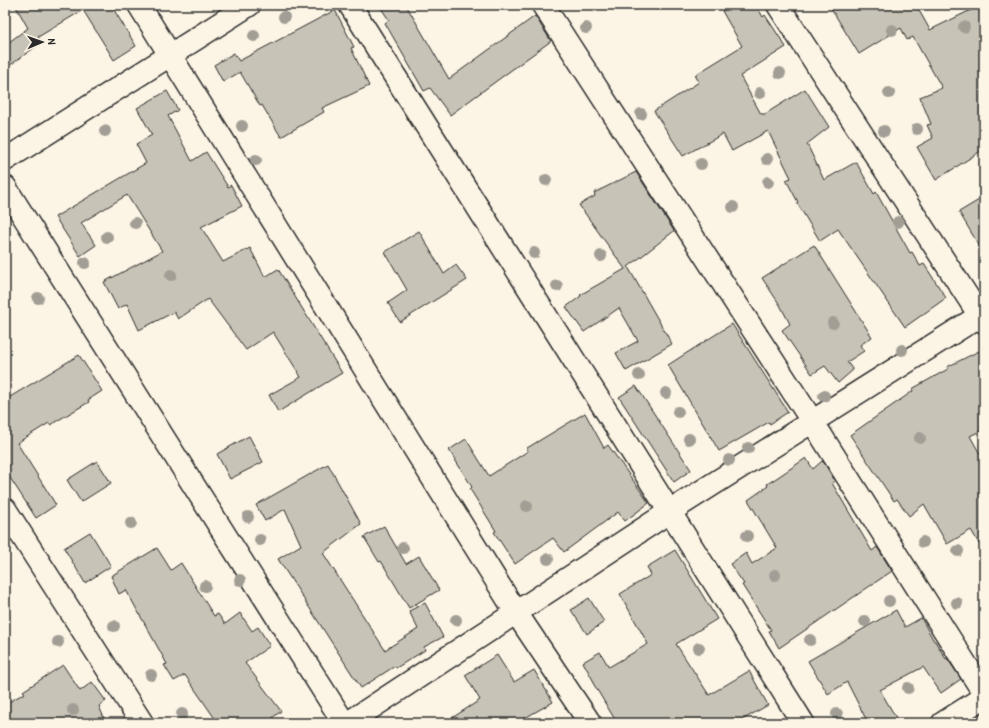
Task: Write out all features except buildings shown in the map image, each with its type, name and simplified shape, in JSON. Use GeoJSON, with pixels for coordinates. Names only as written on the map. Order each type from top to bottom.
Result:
{"type":"FeatureCollection","features":[{"type":"Feature","properties":{"kind":"street"},"geometry":{"type":"LineString","coordinates":[[139,5],[517,614],[590,723]]}},
{"type":"Feature","properties":{"kind":"street"},"geometry":{"type":"LineString","coordinates":[[5,160],[249,5]]}},
{"type":"Feature","properties":{"kind":"street"},"geometry":{"type":"LineString","coordinates":[[350,5],[803,723]]}},
{"type":"Feature","properties":{"kind":"street"},"geometry":{"type":"LineString","coordinates":[[543,5],[812,421],[984,693]]}},
{"type":"Feature","properties":{"kind":"street"},"geometry":{"type":"LineString","coordinates":[[348,723],[517,614],[669,512],[812,421],[983,317],[778,5]]}},
{"type":"Feature","properties":{"kind":"street"},"geometry":{"type":"LineString","coordinates":[[5,187],[344,723]]}},
{"type":"Feature","properties":{"kind":"street"},"geometry":{"type":"LineString","coordinates":[[5,509],[142,723]]}},
{"type":"Feature","properties":{"kind":"street"},"geometry":{"type":"LineString","coordinates":[[943,723],[984,697]]}}]}
